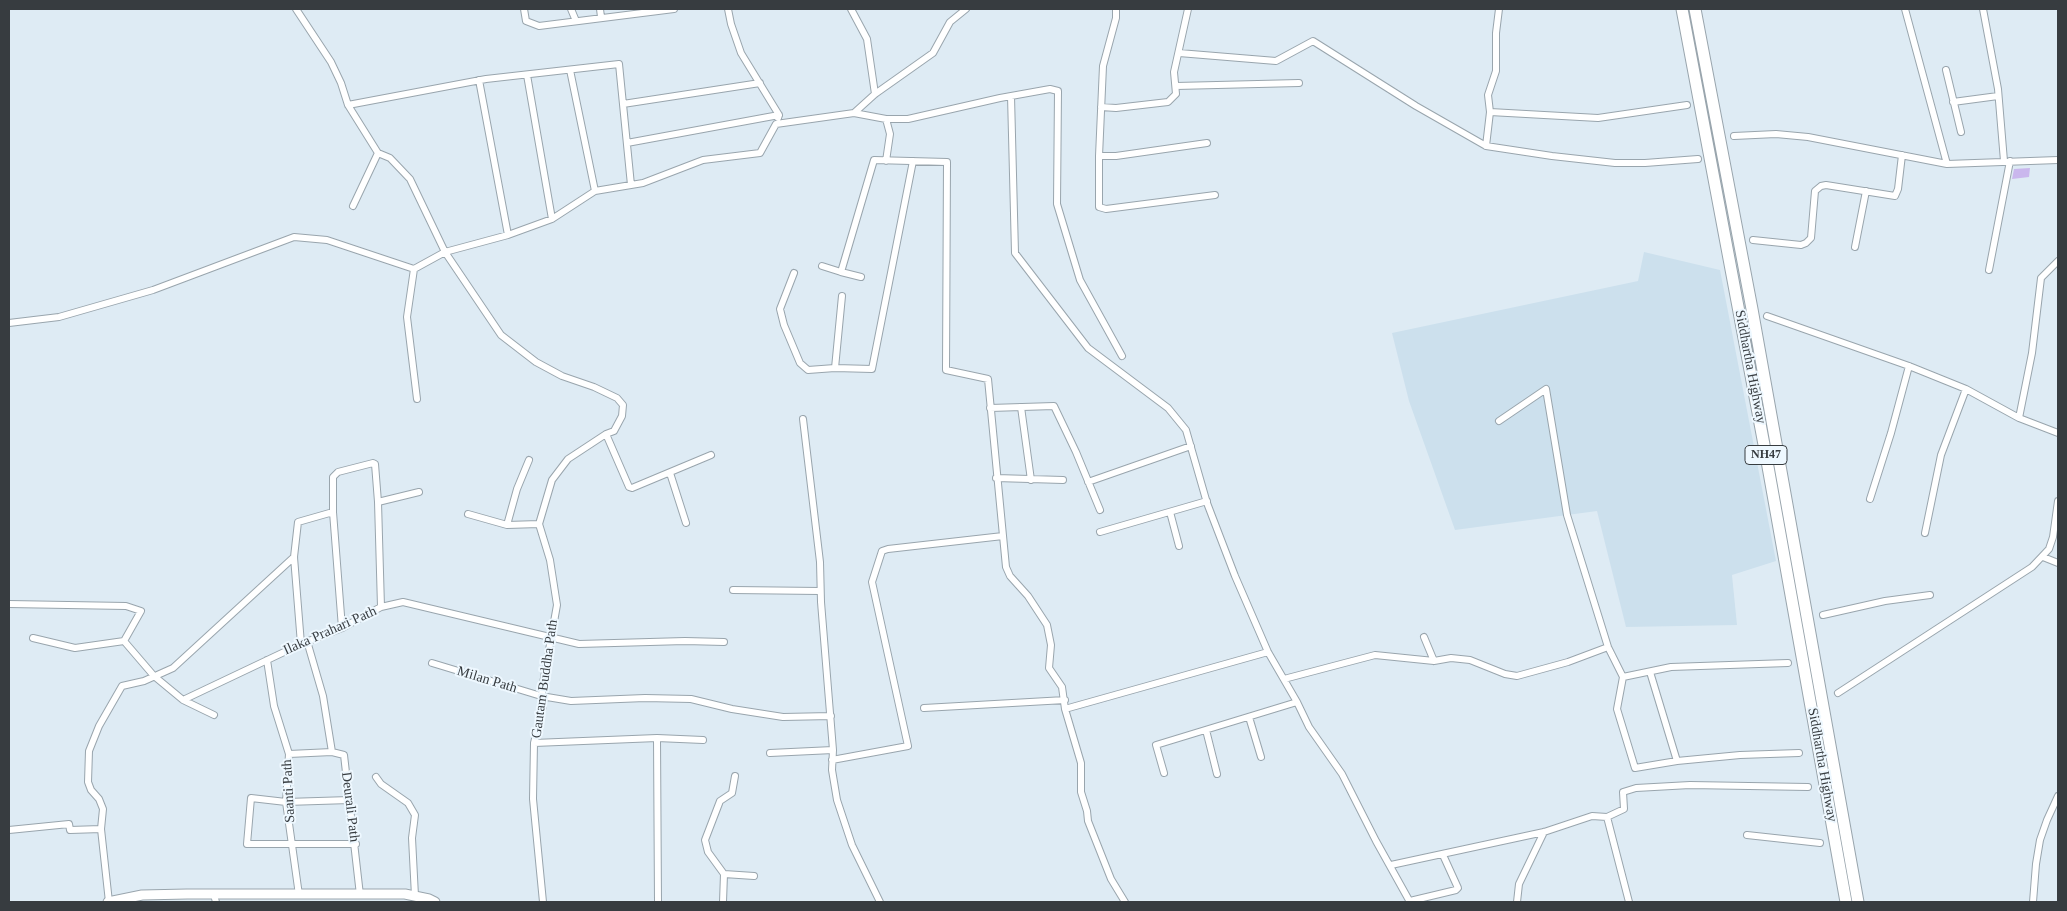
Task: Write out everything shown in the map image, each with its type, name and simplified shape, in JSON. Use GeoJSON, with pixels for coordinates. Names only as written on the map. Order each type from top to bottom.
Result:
{"type":"FeatureCollection","features":[{"type":"Feature","properties":{"kind":"highway","name":"Siddhartha Highway"},"geometry":{"type":"LineString","coordinates":[[1682,9],[1762,431],[1846,902]]}},
{"type":"Feature","properties":{"kind":"highway","name":"Siddhartha Highway"},"geometry":{"type":"LineString","coordinates":[[1695,9],[1752,309],[1858,902]]}},
{"type":"Feature","properties":{"kind":"street"},"geometry":{"type":"LineString","coordinates":[[296,9],[331,62],[341,82],[348,105],[378,153],[390,158],[410,179],[445,252],[501,335],[536,362],[562,376],[594,387],[617,398],[623,405],[622,416],[614,430],[568,459],[552,480],[539,524],[507,525],[468,514]]}},
{"type":"Feature","properties":{"kind":"street"},"geometry":{"type":"LineString","coordinates":[[524,9],[526,21],[539,26],[631,11],[674,9]]}},
{"type":"Feature","properties":{"kind":"street"},"geometry":{"type":"LineString","coordinates":[[571,9],[576,21]]}},
{"type":"Feature","properties":{"kind":"street"},"geometry":{"type":"LineString","coordinates":[[600,9],[601,17]]}},
{"type":"Feature","properties":{"kind":"street"},"geometry":{"type":"LineString","coordinates":[[9,323],[59,317],[153,290],[294,237],[327,240],[414,269],[445,252],[508,235],[552,219],[595,191],[643,183],[702,160],[760,153],[779,115],[741,53],[728,9]]}},
{"type":"Feature","properties":{"kind":"street"},"geometry":{"type":"LineString","coordinates":[[851,9],[867,39],[875,94]]}},
{"type":"Feature","properties":{"kind":"street"},"geometry":{"type":"LineString","coordinates":[[854,113],[875,94],[933,53],[950,22],[966,9]]}},
{"type":"Feature","properties":{"kind":"street"},"geometry":{"type":"LineString","coordinates":[[1116,9],[1116,18],[1104,66],[1099,156],[1099,207],[1106,209],[1216,196]]}},
{"type":"Feature","properties":{"kind":"street"},"geometry":{"type":"LineString","coordinates":[[1101,107],[1116,108],[1168,102],[1176,94],[1174,72],[1188,9]]}},
{"type":"Feature","properties":{"kind":"street"},"geometry":{"type":"LineString","coordinates":[[1486,146],[1490,112],[1488,95],[1496,71],[1496,33],[1499,9]]}},
{"type":"Feature","properties":{"kind":"street"},"geometry":{"type":"LineString","coordinates":[[1905,9],[1947,164]]}},
{"type":"Feature","properties":{"kind":"street"},"geometry":{"type":"LineString","coordinates":[[1984,9],[2007,161],[1988,270]]}},
{"type":"Feature","properties":{"kind":"street"},"geometry":{"type":"LineString","coordinates":[[1179,53],[1276,61],[1313,41],[1416,106],[1486,146],[1616,163],[1698,159]]}},
{"type":"Feature","properties":{"kind":"street"},"geometry":{"type":"LineString","coordinates":[[348,105],[479,80],[619,64],[631,185]]}},
{"type":"Feature","properties":{"kind":"street"},"geometry":{"type":"LineString","coordinates":[[570,70],[595,191]]}},
{"type":"Feature","properties":{"kind":"street"},"geometry":{"type":"LineString","coordinates":[[1946,70],[1961,132]]}},
{"type":"Feature","properties":{"kind":"street"},"geometry":{"type":"LineString","coordinates":[[526,75],[552,219]]}},
{"type":"Feature","properties":{"kind":"street"},"geometry":{"type":"LineString","coordinates":[[479,80],[508,235]]}},
{"type":"Feature","properties":{"kind":"street"},"geometry":{"type":"LineString","coordinates":[[623,104],[760,82]]}},
{"type":"Feature","properties":{"kind":"street"},"geometry":{"type":"LineString","coordinates":[[1176,86],[1299,83]]}},
{"type":"Feature","properties":{"kind":"street"},"geometry":{"type":"LineString","coordinates":[[776,124],[854,113],[886,119],[908,118],[1011,96],[1050,89],[1058,91],[1057,204],[1080,280],[1122,356]]}},
{"type":"Feature","properties":{"kind":"street"},"geometry":{"type":"LineString","coordinates":[[1011,96],[1015,253],[1088,348],[1168,408],[1186,430],[1207,501],[1234,576],[1268,652],[1309,727],[1342,774],[1410,902],[1458,888],[1443,855]]}},
{"type":"Feature","properties":{"kind":"street"},"geometry":{"type":"LineString","coordinates":[[1953,102],[1998,96]]}},
{"type":"Feature","properties":{"kind":"street"},"geometry":{"type":"LineString","coordinates":[[1490,112],[1598,118],[1687,104]]}},
{"type":"Feature","properties":{"kind":"street"},"geometry":{"type":"LineString","coordinates":[[627,143],[779,115]]}},
{"type":"Feature","properties":{"kind":"street"},"geometry":{"type":"LineString","coordinates":[[886,119],[890,134],[886,160]]}},
{"type":"Feature","properties":{"kind":"street"},"geometry":{"type":"LineString","coordinates":[[1734,136],[1776,134],[1808,137],[1947,164],[2058,160]]}},
{"type":"Feature","properties":{"kind":"street"},"geometry":{"type":"LineString","coordinates":[[1099,156],[1116,156],[1207,143]]}},
{"type":"Feature","properties":{"kind":"street"},"geometry":{"type":"LineString","coordinates":[[353,206],[378,153]]}},
{"type":"Feature","properties":{"kind":"street"},"geometry":{"type":"LineString","coordinates":[[1753,240],[1801,245],[1806,243],[1810,238],[1815,191],[1826,185],[1895,196],[1898,189],[1902,156]]}},
{"type":"Feature","properties":{"kind":"street"},"geometry":{"type":"LineString","coordinates":[[841,272],[874,160],[947,162],[946,370],[988,379],[1006,567],[1010,576],[1028,596],[1047,625],[1051,644],[1049,668],[1062,688],[1065,709],[1081,763],[1081,792],[1088,821],[1107,871],[1125,902]]}},
{"type":"Feature","properties":{"kind":"street"},"geometry":{"type":"LineString","coordinates":[[794,273],[780,309],[784,325],[800,362],[808,370],[835,368],[872,369],[913,161]]}},
{"type":"Feature","properties":{"kind":"street"},"geometry":{"type":"LineString","coordinates":[[1855,247],[1866,191]]}},
{"type":"Feature","properties":{"kind":"street"},"geometry":{"type":"LineString","coordinates":[[2019,418],[2032,354],[2041,278],[2058,261]]}},
{"type":"Feature","properties":{"kind":"street"},"geometry":{"type":"LineString","coordinates":[[822,266],[861,277]]}},
{"type":"Feature","properties":{"kind":"street"},"geometry":{"type":"LineString","coordinates":[[414,269],[407,317],[417,399]]}},
{"type":"Feature","properties":{"kind":"street"},"geometry":{"type":"LineString","coordinates":[[835,368],[842,296]]}},
{"type":"Feature","properties":{"kind":"street"},"geometry":{"type":"LineString","coordinates":[[1767,316],[1909,366],[1966,389],[2019,418],[2058,433]]}},
{"type":"Feature","properties":{"kind":"street"},"geometry":{"type":"LineString","coordinates":[[1870,499],[1891,433],[1909,366]]}},
{"type":"Feature","properties":{"kind":"street"},"geometry":{"type":"LineString","coordinates":[[1499,421],[1546,389],[1567,515],[1608,648],[1623,677],[1616,709],[1635,768],[1677,761],[1740,755],[1799,753]]}},
{"type":"Feature","properties":{"kind":"street"},"geometry":{"type":"LineString","coordinates":[[1925,533],[1941,455],[1966,389]]}},
{"type":"Feature","properties":{"kind":"street"},"geometry":{"type":"LineString","coordinates":[[990,408],[1054,406],[1100,510]]}},
{"type":"Feature","properties":{"kind":"street"},"geometry":{"type":"LineString","coordinates":[[1021,407],[1031,480]]}},
{"type":"Feature","properties":{"kind":"street"},"geometry":{"type":"LineString","coordinates":[[803,418],[820,562],[820,591],[831,716],[832,760],[837,800],[866,877],[880,902]]}},
{"type":"Feature","properties":{"kind":"street"},"geometry":{"type":"LineString","coordinates":[[606,434],[629,487],[635,488],[711,455]]}},
{"type":"Feature","properties":{"kind":"street"},"geometry":{"type":"LineString","coordinates":[[1088,482],[1191,446]]}},
{"type":"Feature","properties":{"kind":"street"},"geometry":{"type":"LineString","coordinates":[[507,525],[517,489],[529,460]]}},
{"type":"Feature","properties":{"kind":"street"},"geometry":{"type":"LineString","coordinates":[[342,628],[333,512],[335,474],[373,463],[375,464],[378,502],[381,607]]}},
{"type":"Feature","properties":{"kind":"street"},"geometry":{"type":"LineString","coordinates":[[670,473],[686,523]]}},
{"type":"Feature","properties":{"kind":"street"},"geometry":{"type":"LineString","coordinates":[[996,478],[1063,480]]}},
{"type":"Feature","properties":{"kind":"street"},"geometry":{"type":"LineString","coordinates":[[378,502],[418,492]]}},
{"type":"Feature","properties":{"kind":"street"},"geometry":{"type":"LineString","coordinates":[[1100,532],[1207,501]]}},
{"type":"Feature","properties":{"kind":"street"},"geometry":{"type":"LineString","coordinates":[[1838,693],[2032,567],[2049,549],[2053,537],[2058,501]]}},
{"type":"Feature","properties":{"kind":"street","name":"Deurali Path"},"geometry":{"type":"LineString","coordinates":[[333,512],[298,522],[294,557],[304,642],[323,696],[332,752],[344,755],[356,844],[360,895]]}},
{"type":"Feature","properties":{"kind":"street"},"geometry":{"type":"LineString","coordinates":[[1170,512],[1179,546]]}},
{"type":"Feature","properties":{"kind":"street","name":"Gautam Buddha Path"},"geometry":{"type":"LineString","coordinates":[[539,524],[550,560],[557,605],[541,696],[543,706],[534,743],[533,799],[543,902]]}},
{"type":"Feature","properties":{"kind":"street"},"geometry":{"type":"LineString","coordinates":[[832,760],[908,746],[872,582],[882,551],[888,548],[1003,536]]}},
{"type":"Feature","properties":{"kind":"street"},"geometry":{"type":"LineString","coordinates":[[294,557],[173,668],[122,686],[93,738],[89,751],[88,782],[103,809],[101,829],[108,902],[142,895],[215,899],[299,895],[415,896],[434,902]]}},
{"type":"Feature","properties":{"kind":"street"},"geometry":{"type":"LineString","coordinates":[[2043,557],[2058,563]]}},
{"type":"Feature","properties":{"kind":"street"},"geometry":{"type":"LineString","coordinates":[[733,590],[820,591]]}},
{"type":"Feature","properties":{"kind":"street"},"geometry":{"type":"LineString","coordinates":[[1823,615],[1885,601],[1930,595]]}},
{"type":"Feature","properties":{"kind":"street","name":"Ilaka Prahari Path"},"geometry":{"type":"LineString","coordinates":[[183,700],[304,642],[342,628],[381,607],[403,602],[579,644],[685,641],[724,642]]}},
{"type":"Feature","properties":{"kind":"street"},"geometry":{"type":"LineString","coordinates":[[9,604],[126,606],[141,611],[124,641]]}},
{"type":"Feature","properties":{"kind":"street"},"geometry":{"type":"LineString","coordinates":[[1424,637],[1434,661]]}},
{"type":"Feature","properties":{"kind":"street"},"geometry":{"type":"LineString","coordinates":[[33,638],[75,648],[124,641]]}},
{"type":"Feature","properties":{"kind":"street"},"geometry":{"type":"LineString","coordinates":[[124,641],[154,676],[183,700],[214,715]]}},
{"type":"Feature","properties":{"kind":"street"},"geometry":{"type":"LineString","coordinates":[[1284,679],[1375,655],[1434,661],[1451,658],[1470,660],[1505,674],[1517,676],[1546,669],[1608,648]]}},
{"type":"Feature","properties":{"kind":"street"},"geometry":{"type":"LineString","coordinates":[[1065,709],[1268,652]]}},
{"type":"Feature","properties":{"kind":"street","name":"Saanti Path"},"geometry":{"type":"LineString","coordinates":[[267,660],[274,706],[289,754],[286,802],[299,895]]}},
{"type":"Feature","properties":{"kind":"street","name":"Milan Path"},"geometry":{"type":"LineString","coordinates":[[432,663],[541,696],[571,701],[690,698],[732,710],[783,717],[831,716]]}},
{"type":"Feature","properties":{"kind":"street"},"geometry":{"type":"LineString","coordinates":[[1623,677],[1671,667],[1788,663]]}},
{"type":"Feature","properties":{"kind":"street"},"geometry":{"type":"LineString","coordinates":[[1650,672],[1677,761]]}},
{"type":"Feature","properties":{"kind":"street"},"geometry":{"type":"LineString","coordinates":[[924,708],[1065,700]]}},
{"type":"Feature","properties":{"kind":"street"},"geometry":{"type":"LineString","coordinates":[[1164,773],[1156,745],[1297,702]]}},
{"type":"Feature","properties":{"kind":"street"},"geometry":{"type":"LineString","coordinates":[[1249,717],[1261,757]]}},
{"type":"Feature","properties":{"kind":"street"},"geometry":{"type":"LineString","coordinates":[[1206,730],[1217,774]]}},
{"type":"Feature","properties":{"kind":"street"},"geometry":{"type":"LineString","coordinates":[[534,743],[657,738],[703,740]]}},
{"type":"Feature","properties":{"kind":"street"},"geometry":{"type":"LineString","coordinates":[[657,738],[658,902]]}},
{"type":"Feature","properties":{"kind":"street"},"geometry":{"type":"LineString","coordinates":[[770,753],[833,750]]}},
{"type":"Feature","properties":{"kind":"street"},"geometry":{"type":"LineString","coordinates":[[289,754],[332,752]]}},
{"type":"Feature","properties":{"kind":"street"},"geometry":{"type":"LineString","coordinates":[[723,902],[724,874],[708,852],[705,840],[720,801],[732,793],[735,776]]}},
{"type":"Feature","properties":{"kind":"street"},"geometry":{"type":"LineString","coordinates":[[376,777],[382,784],[408,803],[416,814],[412,838],[415,896]]}},
{"type":"Feature","properties":{"kind":"street"},"geometry":{"type":"LineString","coordinates":[[1391,865],[1544,832],[1592,816],[1607,817],[1624,809],[1623,792],[1636,788],[1690,785],[1808,787]]}},
{"type":"Feature","properties":{"kind":"street"},"geometry":{"type":"LineString","coordinates":[[350,800],[286,802],[251,798],[246,844],[356,844]]}},
{"type":"Feature","properties":{"kind":"street"},"geometry":{"type":"LineString","coordinates":[[2034,902],[2036,864],[2040,840],[2047,820],[2058,800]]}},
{"type":"Feature","properties":{"kind":"street"},"geometry":{"type":"LineString","coordinates":[[1607,817],[1629,902]]}},
{"type":"Feature","properties":{"kind":"street"},"geometry":{"type":"LineString","coordinates":[[9,830],[69,824],[70,830],[101,829]]}},
{"type":"Feature","properties":{"kind":"street"},"geometry":{"type":"LineString","coordinates":[[1517,902],[1519,884],[1544,832]]}},
{"type":"Feature","properties":{"kind":"street"},"geometry":{"type":"LineString","coordinates":[[1747,835],[1820,843]]}},
{"type":"Feature","properties":{"kind":"street"},"geometry":{"type":"LineString","coordinates":[[724,874],[754,876]]}},
{"type":"Feature","properties":{"kind":"shaded area"},"geometry":{"type":"Polygon","coordinates":[[[2030,168],[2029,177],[2012,179],[2014,169],[2030,168]]]}},
{"type":"Feature","properties":{"kind":"shaded area"},"geometry":{"type":"Polygon","coordinates":[[[1644,252],[1720,270],[1776,561],[1732,575],[1737,625],[1626,627],[1597,511],[1455,530],[1409,401],[1392,333],[1638,281],[1644,252]]]}}]}
